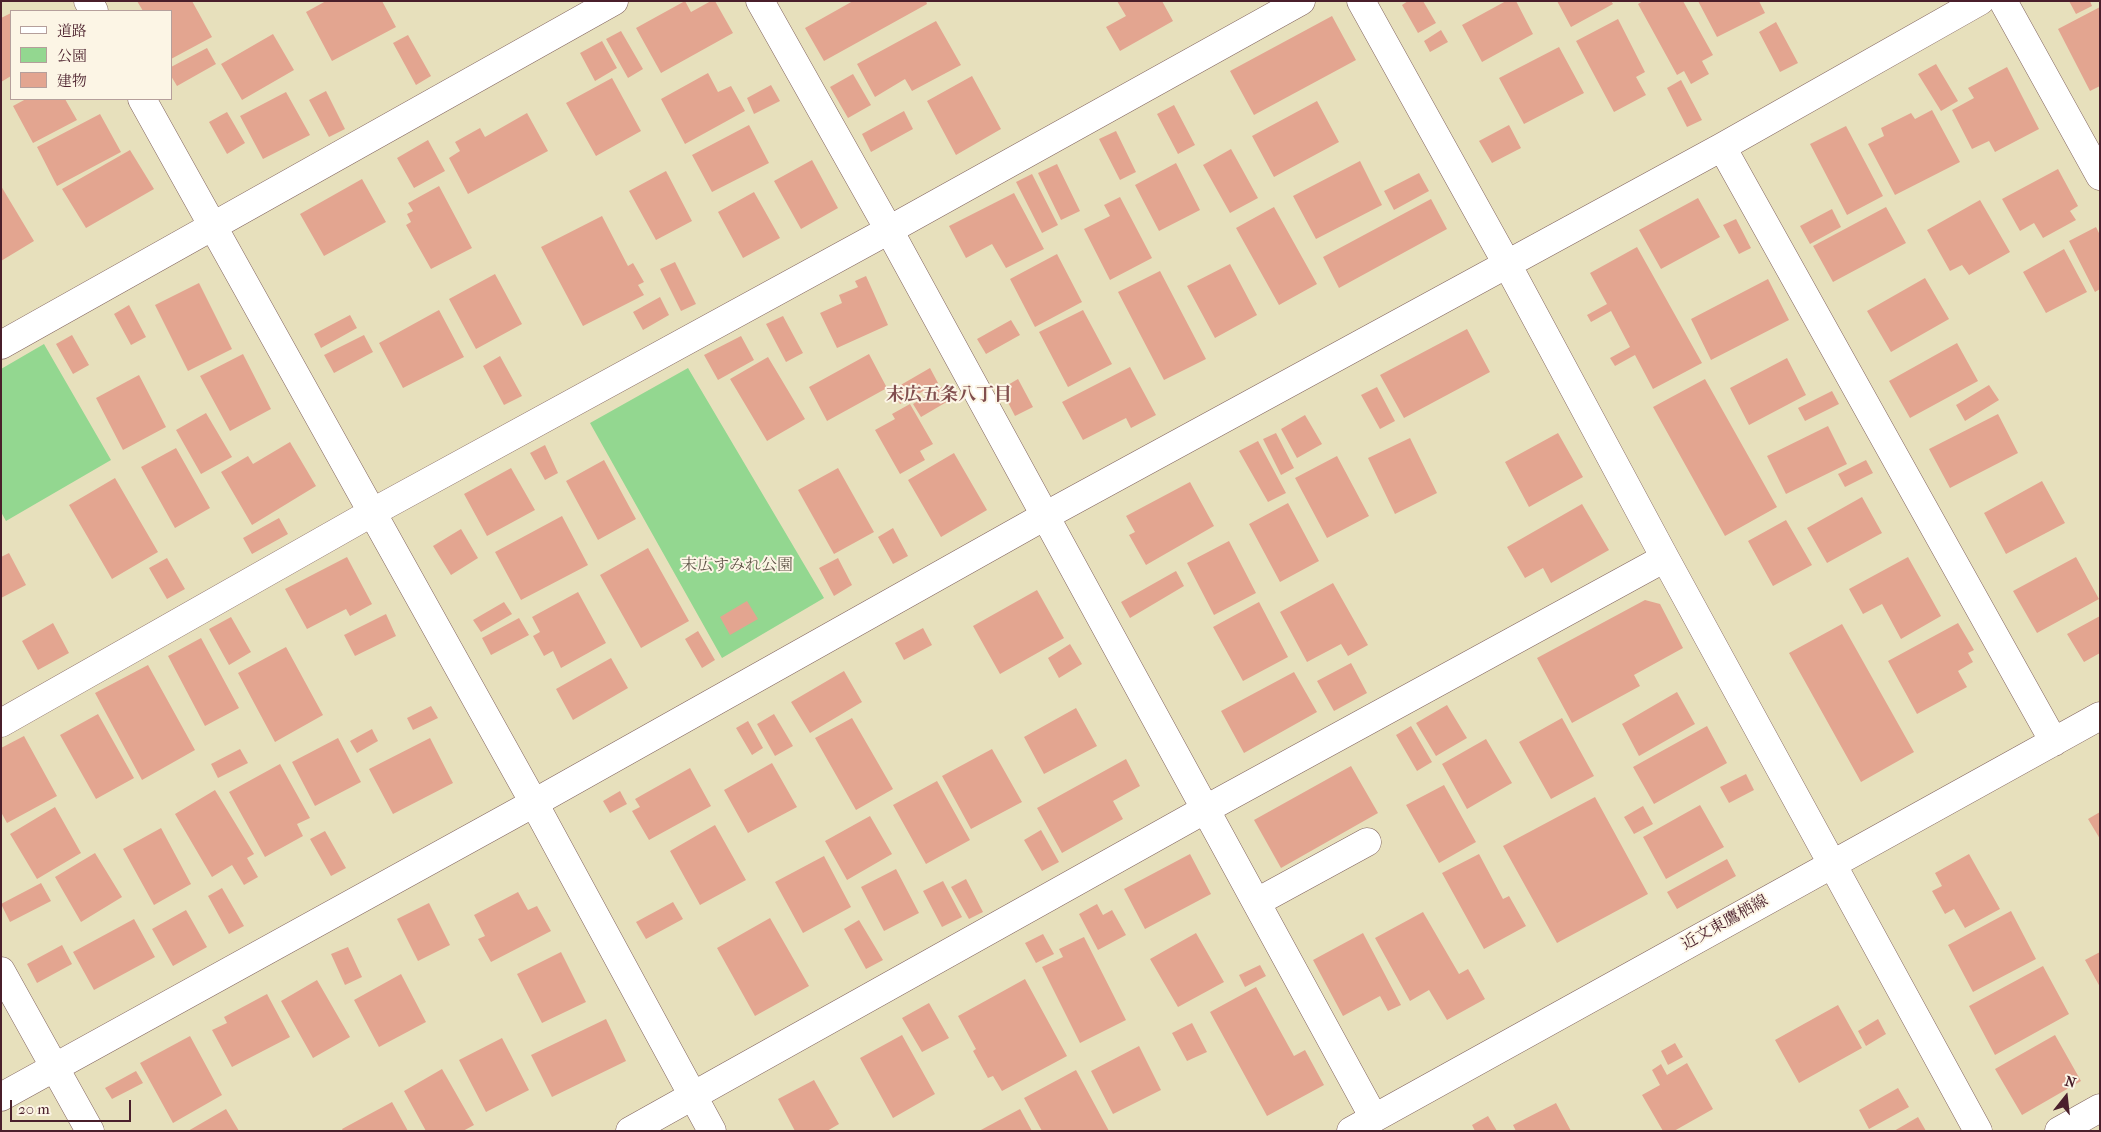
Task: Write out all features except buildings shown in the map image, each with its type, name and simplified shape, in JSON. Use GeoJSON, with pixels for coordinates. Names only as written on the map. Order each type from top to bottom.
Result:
{"type":"FeatureCollection","features":[{"type":"Feature","properties":{"kind":"street"},"geometry":{"type":"LineString","coordinates":[[1,345],[614,1]]}},
{"type":"Feature","properties":{"kind":"street"},"geometry":{"type":"LineString","coordinates":[[760,1],[889,230],[1374,1118]]}},
{"type":"Feature","properties":{"kind":"street"},"geometry":{"type":"LineString","coordinates":[[1,723],[373,512],[889,230],[1301,1]]}},
{"type":"Feature","properties":{"kind":"street"},"geometry":{"type":"LineString","coordinates":[[1361,1],[1507,264],[1665,558],[1978,1131]]}},
{"type":"Feature","properties":{"kind":"street"},"geometry":{"type":"LineString","coordinates":[[1,1097],[534,803],[1045,516],[1722,147],[1980,1]]}},
{"type":"Feature","properties":{"kind":"street"},"geometry":{"type":"LineString","coordinates":[[2003,1],[2100,176]]}},
{"type":"Feature","properties":{"kind":"street"},"geometry":{"type":"LineString","coordinates":[[143,100],[534,803],[712,1131]]}},
{"type":"Feature","properties":{"kind":"street"},"geometry":{"type":"LineString","coordinates":[[1722,147],[2054,742]]}},
{"type":"Feature","properties":{"kind":"street"},"geometry":{"type":"LineString","coordinates":[[630,1131],[1206,808],[1665,558]]}},
{"type":"Feature","properties":{"kind":"street","name":"近文東鷹栖線"},"geometry":{"type":"LineString","coordinates":[[1351,1131],[2100,716]]}},
{"type":"Feature","properties":{"kind":"street"},"geometry":{"type":"LineString","coordinates":[[1257,902],[1367,842]]}},
{"type":"Feature","properties":{"kind":"street"},"geometry":{"type":"LineString","coordinates":[[1,971],[90,1131]]}},
{"type":"Feature","properties":{"kind":"street"},"geometry":{"type":"LineString","coordinates":[[2059,1131],[2100,1108]]}},
{"type":"Feature","properties":{"kind":"green space"},"geometry":{"type":"Polygon","coordinates":[[[44,344],[111,460],[6,521],[1,512],[1,369],[44,344]]]}},
{"type":"Feature","properties":{"kind":"green space","name":"末広すみれ公園"},"geometry":{"type":"Polygon","coordinates":[[[688,368],[824,598],[722,658],[590,423],[688,368]]]}},
{"type":"Feature","properties":{"kind":"district","name":"末広五条八丁目"},"geometry":{"type":"Point","coordinates":[949,396]}}]}
